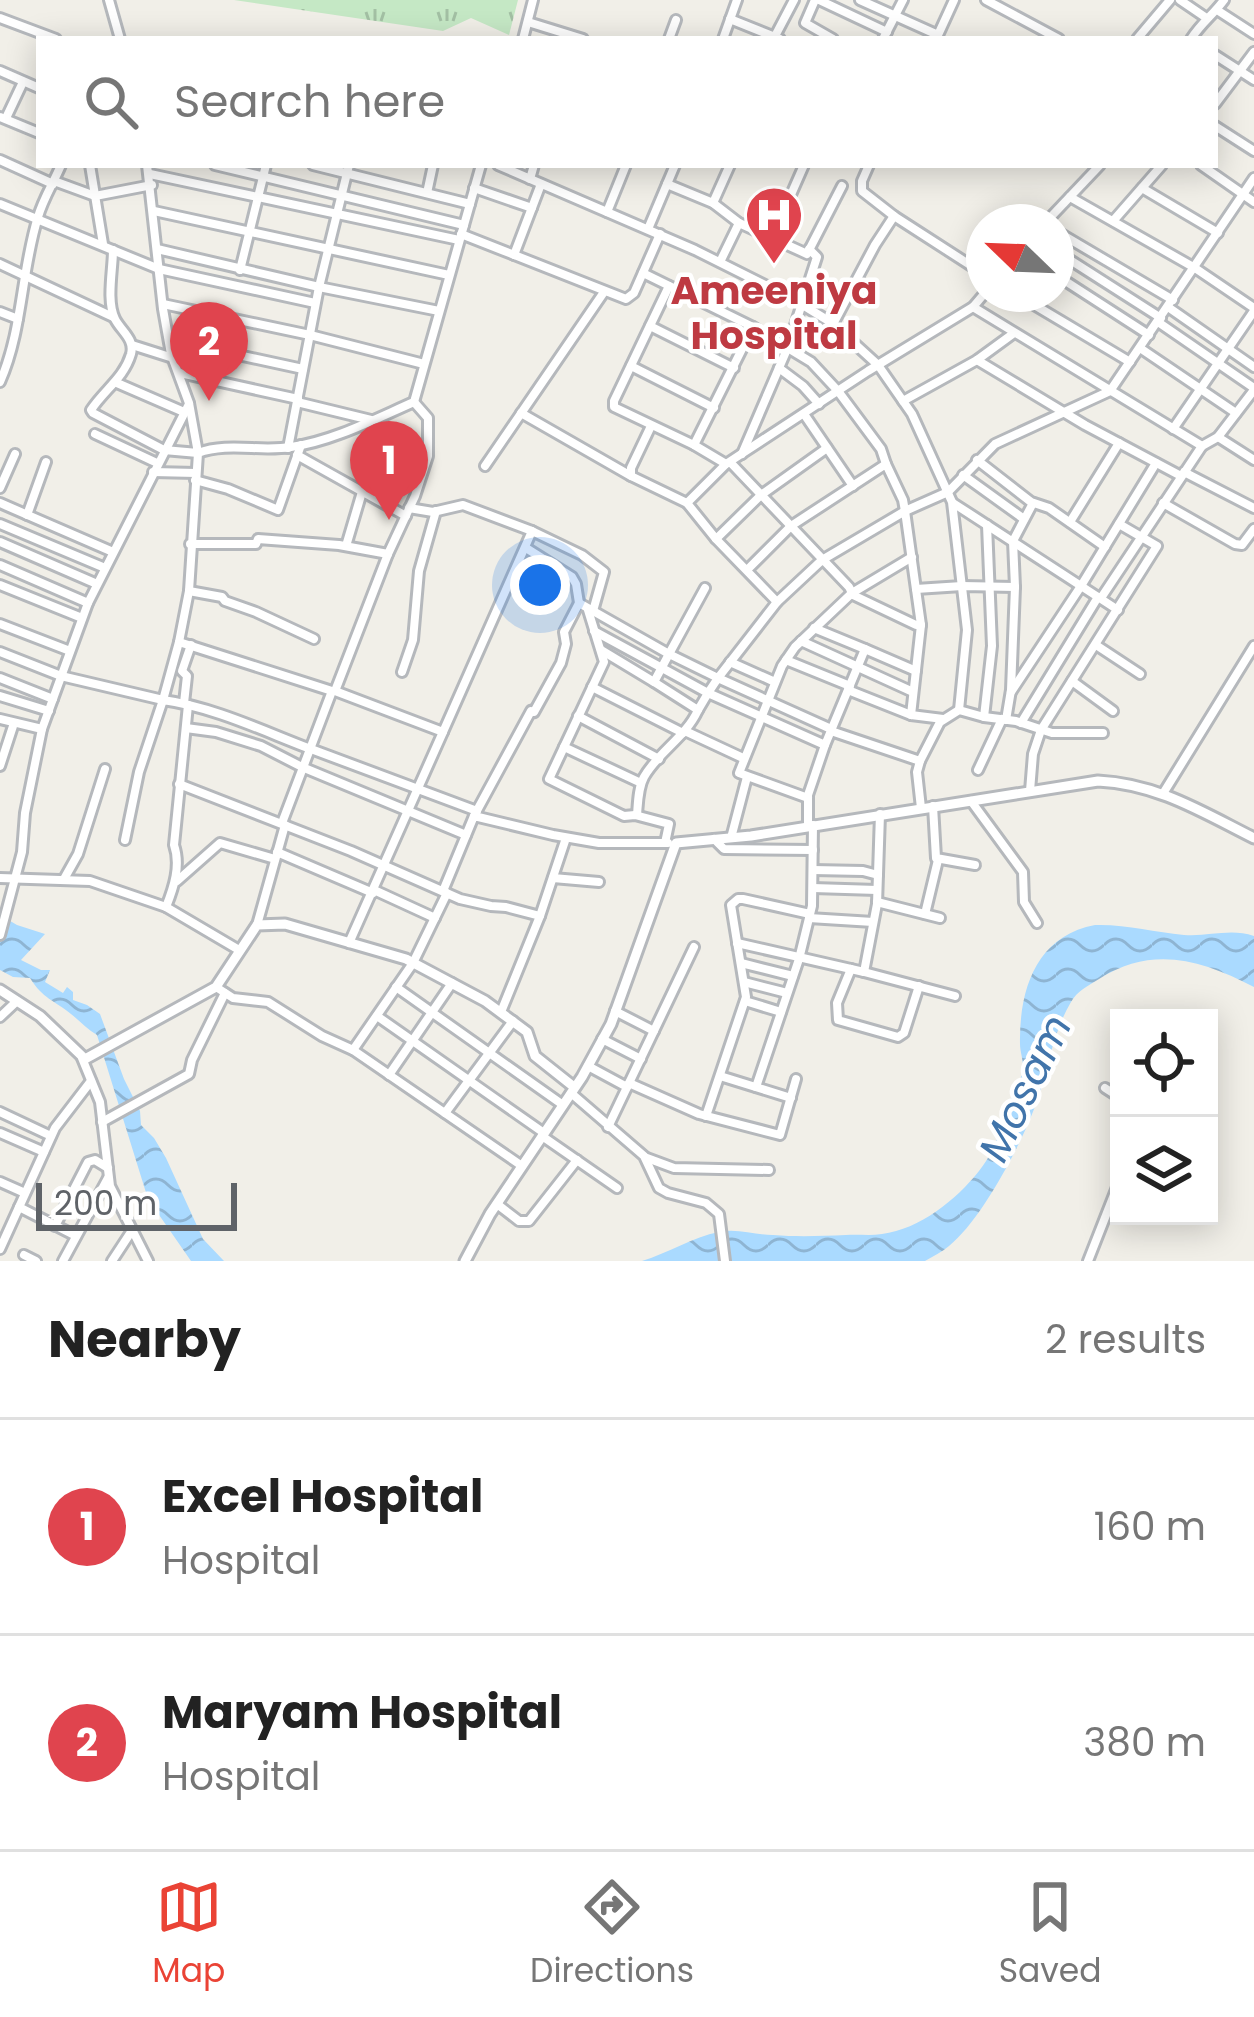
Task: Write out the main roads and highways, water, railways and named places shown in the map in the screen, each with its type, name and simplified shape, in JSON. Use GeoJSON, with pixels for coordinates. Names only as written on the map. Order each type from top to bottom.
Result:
{"type":"FeatureCollection","features":[{"type":"Feature","properties":{"kind":"water"},"geometry":{"type":"Polygon","coordinates":[[[0,915],[45,934],[21,960],[50,970],[45,982],[63,993],[67,987],[73,1000],[100,1014],[140,1111],[141,1125],[166,1158],[203,1239],[224,1261],[191,1261],[148,1199],[97,1035],[44,995],[30,978],[0,970],[0,915]]]}},
{"type":"Feature","properties":{"kind":"water","name":"Mosam"},"geometry":{"type":"Polygon","coordinates":[[[1095,925],[1184,935],[1254,936],[1254,987],[1196,964],[1158,959],[1119,968],[1080,992],[1060,1025],[1038,1098],[1013,1156],[975,1218],[946,1248],[925,1261],[642,1261],[719,1232],[878,1235],[936,1212],[970,1182],[996,1141],[1023,1071],[1023,1004],[1035,968],[1058,941],[1095,925]]]}},
{"type":"Feature","properties":{"kind":"place","name":"Ameeniya Hospital"},"geometry":{"type":"Point","coordinates":[774,266]}},
{"type":"Feature","properties":{"kind":"place","name":"Maryam Hospital"},"geometry":{"type":"Point","coordinates":[209,401]}},
{"type":"Feature","properties":{"kind":"place","name":"Excel Hospital"},"geometry":{"type":"Point","coordinates":[389,520]}}]}
